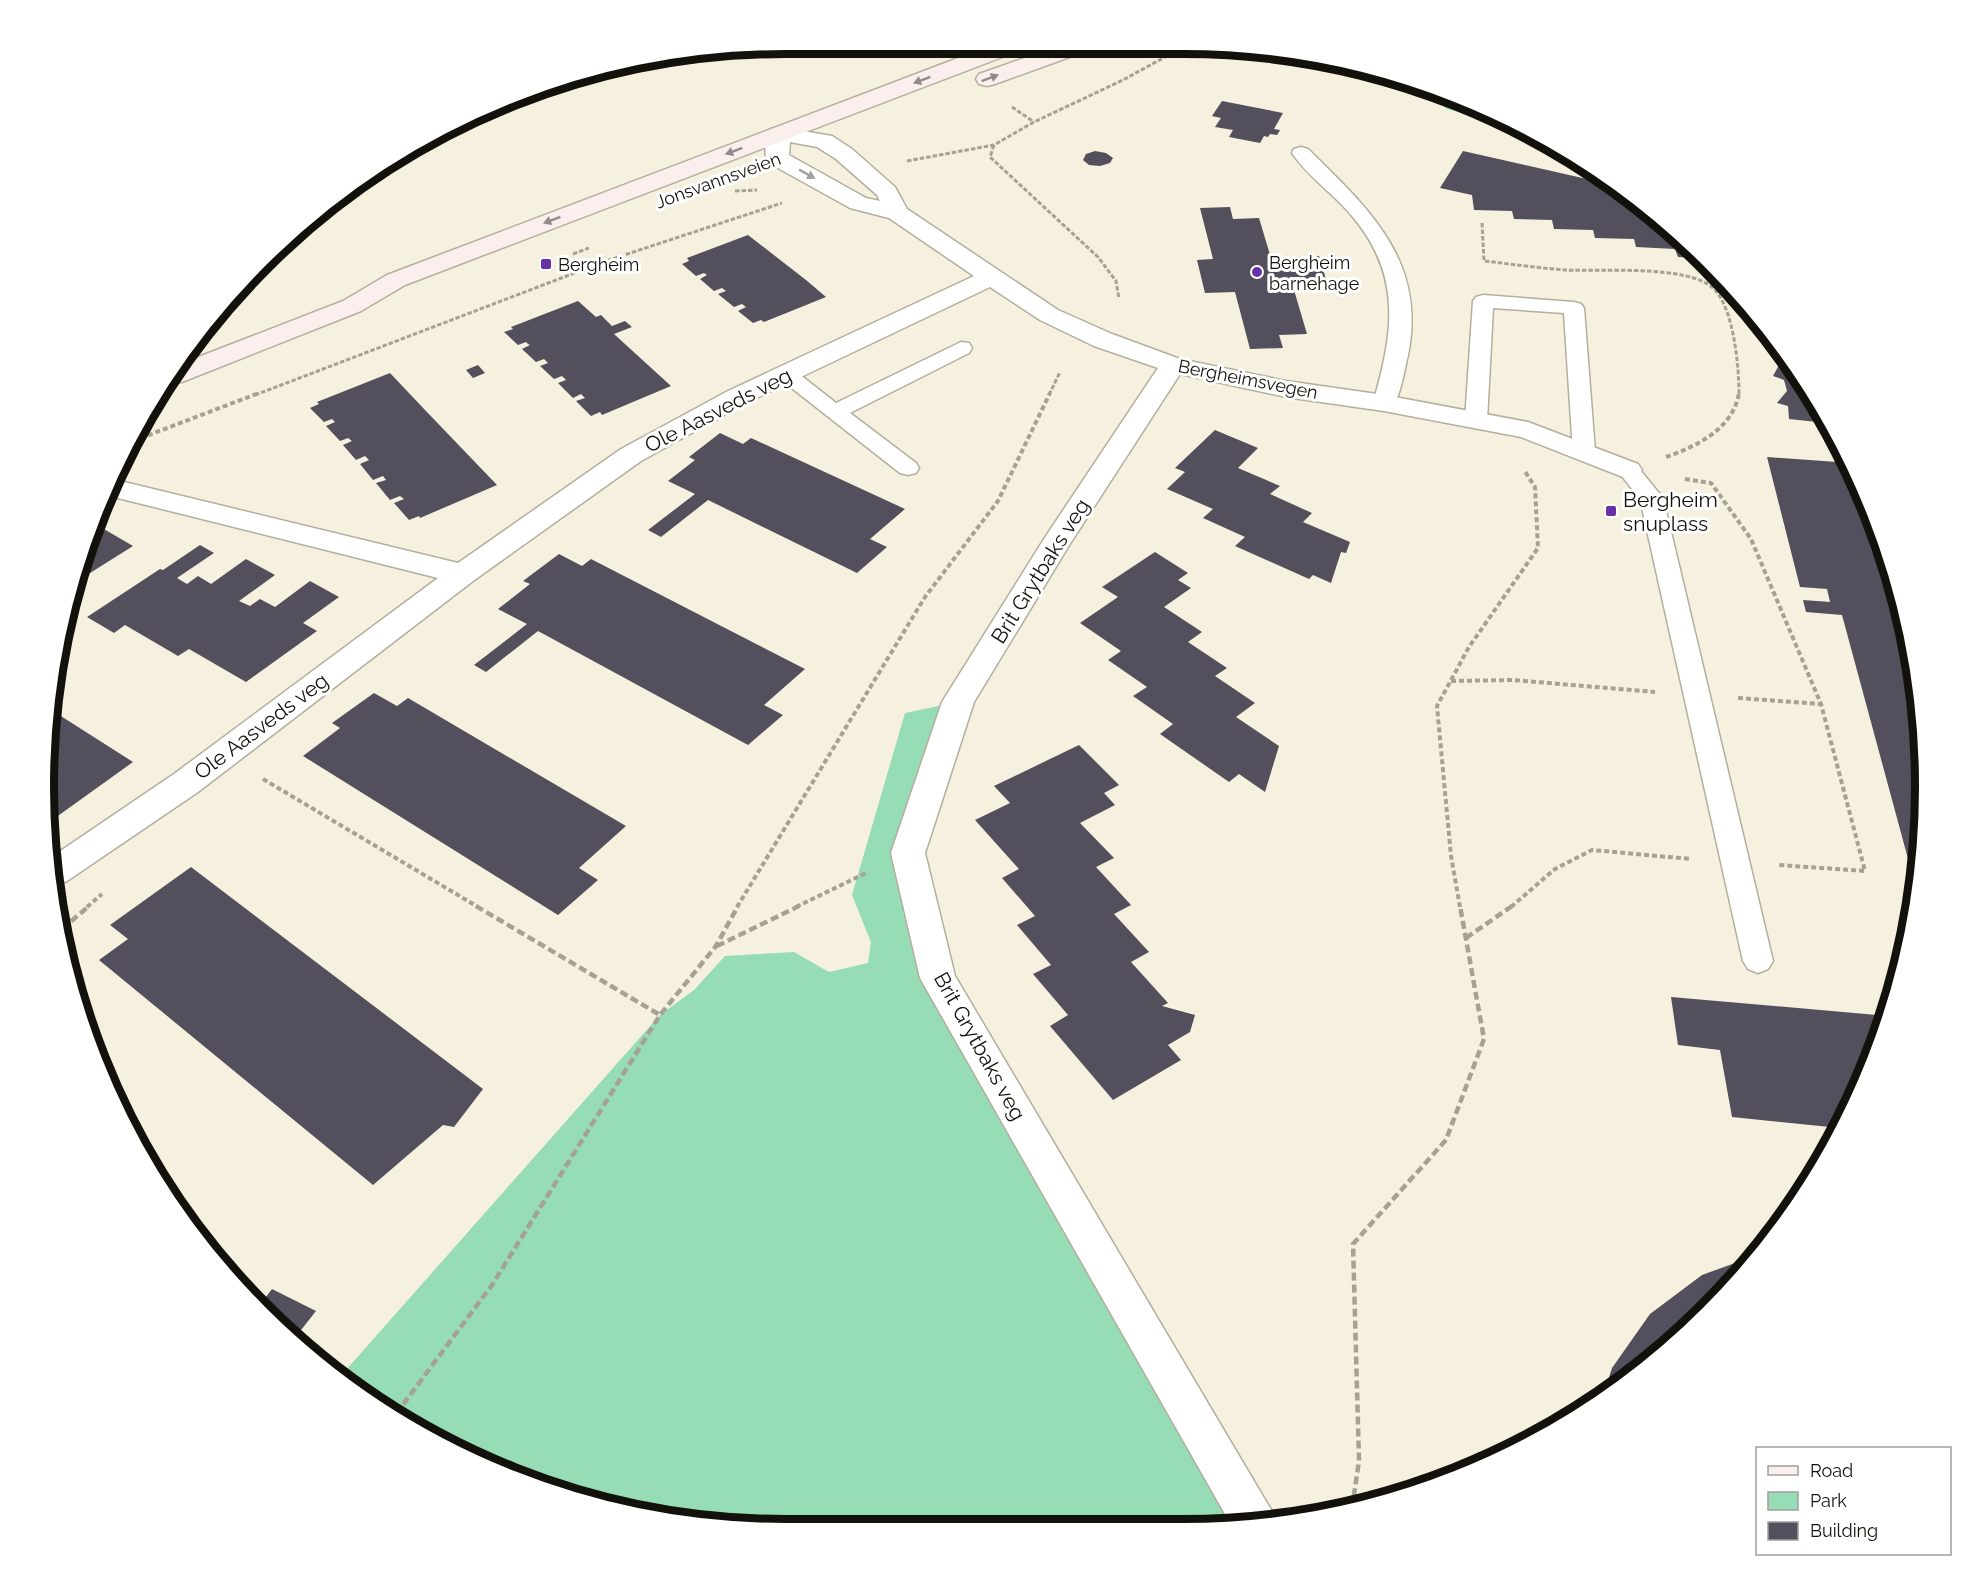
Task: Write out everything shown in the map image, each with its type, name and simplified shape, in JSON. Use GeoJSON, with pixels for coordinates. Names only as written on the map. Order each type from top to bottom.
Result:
{"type":"FeatureCollection","features":[{"type":"Feature","properties":{"kind":"main road","name":"Jonsvannsveien"},"geometry":{"type":"LineString","coordinates":[[183,372],[352,306],[396,280],[990,54]]}},
{"type":"Feature","properties":{"kind":"main road"},"geometry":{"type":"LineString","coordinates":[[968,86],[1056,54]]}},
{"type":"Feature","properties":{"kind":"main road","name":"Jonsvannsveien"},"geometry":{"type":"LineString","coordinates":[[352,306],[408,295],[852,130]]}},
{"type":"Feature","properties":{"kind":"street","name":"Bergheimsvegen"},"geometry":{"type":"LineString","coordinates":[[779,134],[824,141],[844,154],[887,192],[897,213]]}},
{"type":"Feature","properties":{"kind":"street"},"geometry":{"type":"LineString","coordinates":[[777,158],[779,134]]}},
{"type":"Feature","properties":{"kind":"street","name":"Bergheimsvegen"},"geometry":{"type":"LineString","coordinates":[[777,158],[858,202],[897,213],[1049,315],[1103,340],[1173,364],[1286,389],[1384,403],[1528,430],[1628,470]]}},
{"type":"Feature","properties":{"kind":"street","name":"Ole Aasveds veg"},"geometry":{"type":"LineString","coordinates":[[59,869],[224,755],[463,574],[631,455],[737,397],[991,277]]}},
{"type":"Feature","properties":{"kind":"street","name":"Brit Grytbaks veg"},"geometry":{"type":"LineString","coordinates":[[1173,364],[1054,546],[958,702],[908,853],[938,978],[1251,1515]]}},
{"type":"Feature","properties":{"kind":"street"},"geometry":{"type":"LineString","coordinates":[[118,489],[463,574]]}},
{"type":"Feature","properties":{"kind":"lane"},"geometry":{"type":"LineString","coordinates":[[1301,153],[1357,208],[1383,242],[1397,276],[1402,308],[1400,338],[1384,403]]}},
{"type":"Feature","properties":{"kind":"lane"},"geometry":{"type":"LineString","coordinates":[[1476,420],[1483,301],[1574,308],[1584,452]]}},
{"type":"Feature","properties":{"kind":"lane"},"geometry":{"type":"LineString","coordinates":[[835,412],[961,348]]}},
{"type":"Feature","properties":{"kind":"lane"},"geometry":{"type":"LineString","coordinates":[[786,375],[908,468]]}},
{"type":"Feature","properties":{"kind":"lane"},"geometry":{"type":"LineString","coordinates":[[1628,470],[1651,498],[1758,961]]}},
{"type":"Feature","properties":{"kind":"path"},"geometry":{"type":"LineString","coordinates":[[901,162],[994,145],[1034,122],[1123,80],[1171,54]]}},
{"type":"Feature","properties":{"kind":"path"},"geometry":{"type":"LineString","coordinates":[[994,145],[990,157],[999,167],[1098,257],[1112,273],[1120,288],[1119,299]]}},
{"type":"Feature","properties":{"kind":"path"},"geometry":{"type":"LineString","coordinates":[[143,437],[606,261],[789,201]]}},
{"type":"Feature","properties":{"kind":"path"},"geometry":{"type":"LineString","coordinates":[[1482,223],[1484,261],[1567,270],[1675,275],[1701,281],[1714,288],[1731,327],[1739,385],[1736,410],[1721,428],[1683,451],[1628,470]]}},
{"type":"Feature","properties":{"kind":"path"},"geometry":{"type":"LineString","coordinates":[[400,1409],[492,1285],[660,1016],[716,946],[749,886],[925,597],[998,501],[1060,372]]}},
{"type":"Feature","properties":{"kind":"path"},"geometry":{"type":"LineString","coordinates":[[1465,938],[1506,911],[1555,869],[1592,850],[1865,871],[1821,704],[1751,539],[1711,483],[1628,470]]}},
{"type":"Feature","properties":{"kind":"path"},"geometry":{"type":"LineString","coordinates":[[1353,1498],[1359,1461],[1353,1244],[1446,1140],[1484,1039],[1451,856],[1437,706],[1469,646],[1539,548],[1535,487]]}},
{"type":"Feature","properties":{"kind":"path"},"geometry":{"type":"LineString","coordinates":[[1451,681],[1513,680],[1615,688]]}},
{"type":"Feature","properties":{"kind":"path"},"geometry":{"type":"LineString","coordinates":[[224,755],[660,1016]]}},
{"type":"Feature","properties":{"kind":"path"},"geometry":{"type":"LineString","coordinates":[[716,946],[908,853]]}},
{"type":"Feature","properties":{"kind":"green space"},"geometry":{"type":"Polygon","coordinates":[[[1422,95],[1476,116],[1447,109],[1437,101],[1422,95]]]}},
{"type":"Feature","properties":{"kind":"green space"},"geometry":{"type":"Polygon","coordinates":[[[958,702],[908,853],[938,978],[1251,1515],[1182,1519],[786,1519],[691,1513],[597,1494],[506,1463],[420,1421],[345,1371],[660,1015],[694,990],[725,956],[794,952],[829,972],[868,963],[871,942],[852,895],[905,713],[958,702]]]}},
{"type":"Feature","properties":{"kind":"building"},"geometry":{"type":"Polygon","coordinates":[[[1222,101],[1283,113],[1274,129],[1280,130],[1277,135],[1264,136],[1260,143],[1229,137],[1233,130],[1215,127],[1221,118],[1212,116],[1222,101]]]}},
{"type":"Feature","properties":{"kind":"building"},"geometry":{"type":"Polygon","coordinates":[[[1095,151],[1106,153],[1113,158],[1110,163],[1100,166],[1089,165],[1083,160],[1086,154],[1095,151]]]}},
{"type":"Feature","properties":{"kind":"building"},"geometry":{"type":"Polygon","coordinates":[[[1463,151],[1594,181],[1628,205],[1688,257],[1678,257],[1675,249],[1636,247],[1634,239],[1595,238],[1593,230],[1554,229],[1552,220],[1514,219],[1512,211],[1474,210],[1472,195],[1440,188],[1463,151]]]}},
{"type":"Feature","properties":{"kind":"building"},"geometry":{"type":"Polygon","coordinates":[[[1230,207],[1233,219],[1259,218],[1271,258],[1319,256],[1329,289],[1294,290],[1307,334],[1279,335],[1283,348],[1250,349],[1235,292],[1205,293],[1197,260],[1213,259],[1200,208],[1230,207]]]}},
{"type":"Feature","properties":{"kind":"building"},"geometry":{"type":"Polygon","coordinates":[[[748,235],[826,297],[764,322],[761,320],[753,323],[738,311],[746,307],[742,304],[734,307],[718,294],[726,291],[722,288],[714,291],[700,279],[707,275],[704,273],[696,276],[682,264],[689,261],[687,258],[748,235]]]}},
{"type":"Feature","properties":{"kind":"building"},"geometry":{"type":"Polygon","coordinates":[[[578,301],[596,317],[601,315],[612,326],[625,321],[632,327],[614,334],[671,386],[602,415],[600,412],[591,416],[576,401],[585,398],[581,394],[573,398],[558,383],[566,380],[562,376],[554,379],[540,366],[548,363],[544,359],[536,362],[522,349],[530,345],[526,342],[518,345],[504,332],[513,329],[511,327],[578,301]]]}},
{"type":"Feature","properties":{"kind":"building"},"geometry":{"type":"Polygon","coordinates":[[[478,365],[485,373],[473,378],[466,370],[478,365]]]}},
{"type":"Feature","properties":{"kind":"building"},"geometry":{"type":"Polygon","coordinates":[[[1779,365],[1792,380],[1818,422],[1789,419],[1788,406],[1777,403],[1787,391],[1784,380],[1773,376],[1779,365]]]}},
{"type":"Feature","properties":{"kind":"building"},"geometry":{"type":"Polygon","coordinates":[[[390,373],[497,485],[420,518],[419,516],[409,520],[394,503],[404,499],[400,496],[390,500],[376,483],[386,480],[383,476],[373,480],[360,464],[369,460],[365,456],[356,460],[343,445],[352,441],[348,438],[340,441],[326,426],[335,422],[332,419],[324,422],[310,408],[319,404],[317,402],[390,373]]]}},
{"type":"Feature","properties":{"kind":"building"},"geometry":{"type":"Polygon","coordinates":[[[1215,430],[1258,448],[1238,468],[1280,486],[1270,494],[1312,513],[1303,522],[1350,542],[1346,553],[1341,552],[1331,583],[1313,575],[1309,579],[1235,546],[1245,537],[1203,518],[1213,509],[1167,489],[1185,472],[1175,468],[1215,430]]]}},
{"type":"Feature","properties":{"kind":"building"},"geometry":{"type":"Polygon","coordinates":[[[720,433],[743,444],[751,438],[905,509],[870,539],[887,547],[857,573],[708,500],[661,537],[648,530],[695,494],[668,481],[695,460],[689,457],[720,433]]]}},
{"type":"Feature","properties":{"kind":"building"},"geometry":{"type":"Polygon","coordinates":[[[1767,457],[1839,462],[1859,506],[1876,551],[1890,597],[1909,691],[1915,786],[1910,867],[1842,615],[1806,612],[1803,600],[1830,602],[1827,589],[1800,587],[1767,457]]]}},
{"type":"Feature","properties":{"kind":"building"},"geometry":{"type":"Polygon","coordinates":[[[102,528],[133,546],[85,576],[102,528]]]}},
{"type":"Feature","properties":{"kind":"building"},"geometry":{"type":"Polygon","coordinates":[[[200,545],[214,553],[177,578],[187,584],[198,576],[211,584],[246,559],[275,575],[239,601],[250,606],[260,599],[275,607],[310,581],[339,597],[303,623],[317,631],[246,682],[189,649],[178,656],[125,625],[114,633],[87,617],[200,545]]]}},
{"type":"Feature","properties":{"kind":"building"},"geometry":{"type":"Polygon","coordinates":[[[1155,552],[1188,573],[1178,580],[1191,588],[1164,607],[1202,632],[1188,642],[1227,668],[1215,676],[1255,703],[1236,717],[1279,746],[1265,792],[1239,774],[1229,782],[1160,734],[1173,724],[1133,696],[1147,687],[1108,660],[1121,651],[1080,623],[1118,597],[1102,587],[1155,552]]]}},
{"type":"Feature","properties":{"kind":"building"},"geometry":{"type":"Polygon","coordinates":[[[559,554],[582,566],[591,559],[805,669],[764,705],[783,715],[748,745],[538,631],[486,672],[474,665],[527,624],[498,609],[530,584],[523,581],[559,554]]]}},
{"type":"Feature","properties":{"kind":"building"},"geometry":{"type":"Polygon","coordinates":[[[374,693],[397,706],[408,698],[626,826],[579,868],[598,880],[558,915],[303,756],[340,728],[332,723],[374,693]]]}},
{"type":"Feature","properties":{"kind":"building"},"geometry":{"type":"Polygon","coordinates":[[[58,714],[133,762],[55,818],[54,786],[58,714]]]}},
{"type":"Feature","properties":{"kind":"building"},"geometry":{"type":"Polygon","coordinates":[[[1079,745],[1119,785],[1104,793],[1115,805],[1080,823],[1114,858],[1096,867],[1131,905],[1114,914],[1149,952],[1131,962],[1168,1003],[1162,1006],[1195,1015],[1190,1032],[1168,1045],[1181,1060],[1113,1100],[1050,1026],[1068,1015],[1033,974],[1051,965],[1017,925],[1035,916],[1002,878],[1019,869],[975,820],[1010,803],[994,786],[1079,745]]]}},
{"type":"Feature","properties":{"kind":"building"},"geometry":{"type":"Polygon","coordinates":[[[191,867],[483,1089],[454,1127],[443,1125],[373,1185],[99,960],[128,939],[110,925],[191,867]]]}},
{"type":"Feature","properties":{"kind":"building"},"geometry":{"type":"Polygon","coordinates":[[[1671,997],[1878,1015],[1859,1067],[1830,1127],[1732,1117],[1720,1050],[1678,1045],[1671,997]]]}},
{"type":"Feature","properties":{"kind":"building"},"geometry":{"type":"Polygon","coordinates":[[[1739,1261],[1700,1304],[1665,1337],[1607,1383],[1612,1368],[1650,1314],[1702,1275],[1739,1261]]]}},
{"type":"Feature","properties":{"kind":"building"},"geometry":{"type":"Polygon","coordinates":[[[272,1289],[316,1311],[299,1332],[264,1299],[272,1289]]]}},
{"type":"Feature","properties":{"kind":"place","name":"Bergheim"},"geometry":{"type":"Point","coordinates":[546,264]}},
{"type":"Feature","properties":{"kind":"place","name":"Bergheim barnehage"},"geometry":{"type":"Point","coordinates":[1257,272]}},
{"type":"Feature","properties":{"kind":"place","name":"Bergheim snuplass"},"geometry":{"type":"Point","coordinates":[1611,511]}}]}
